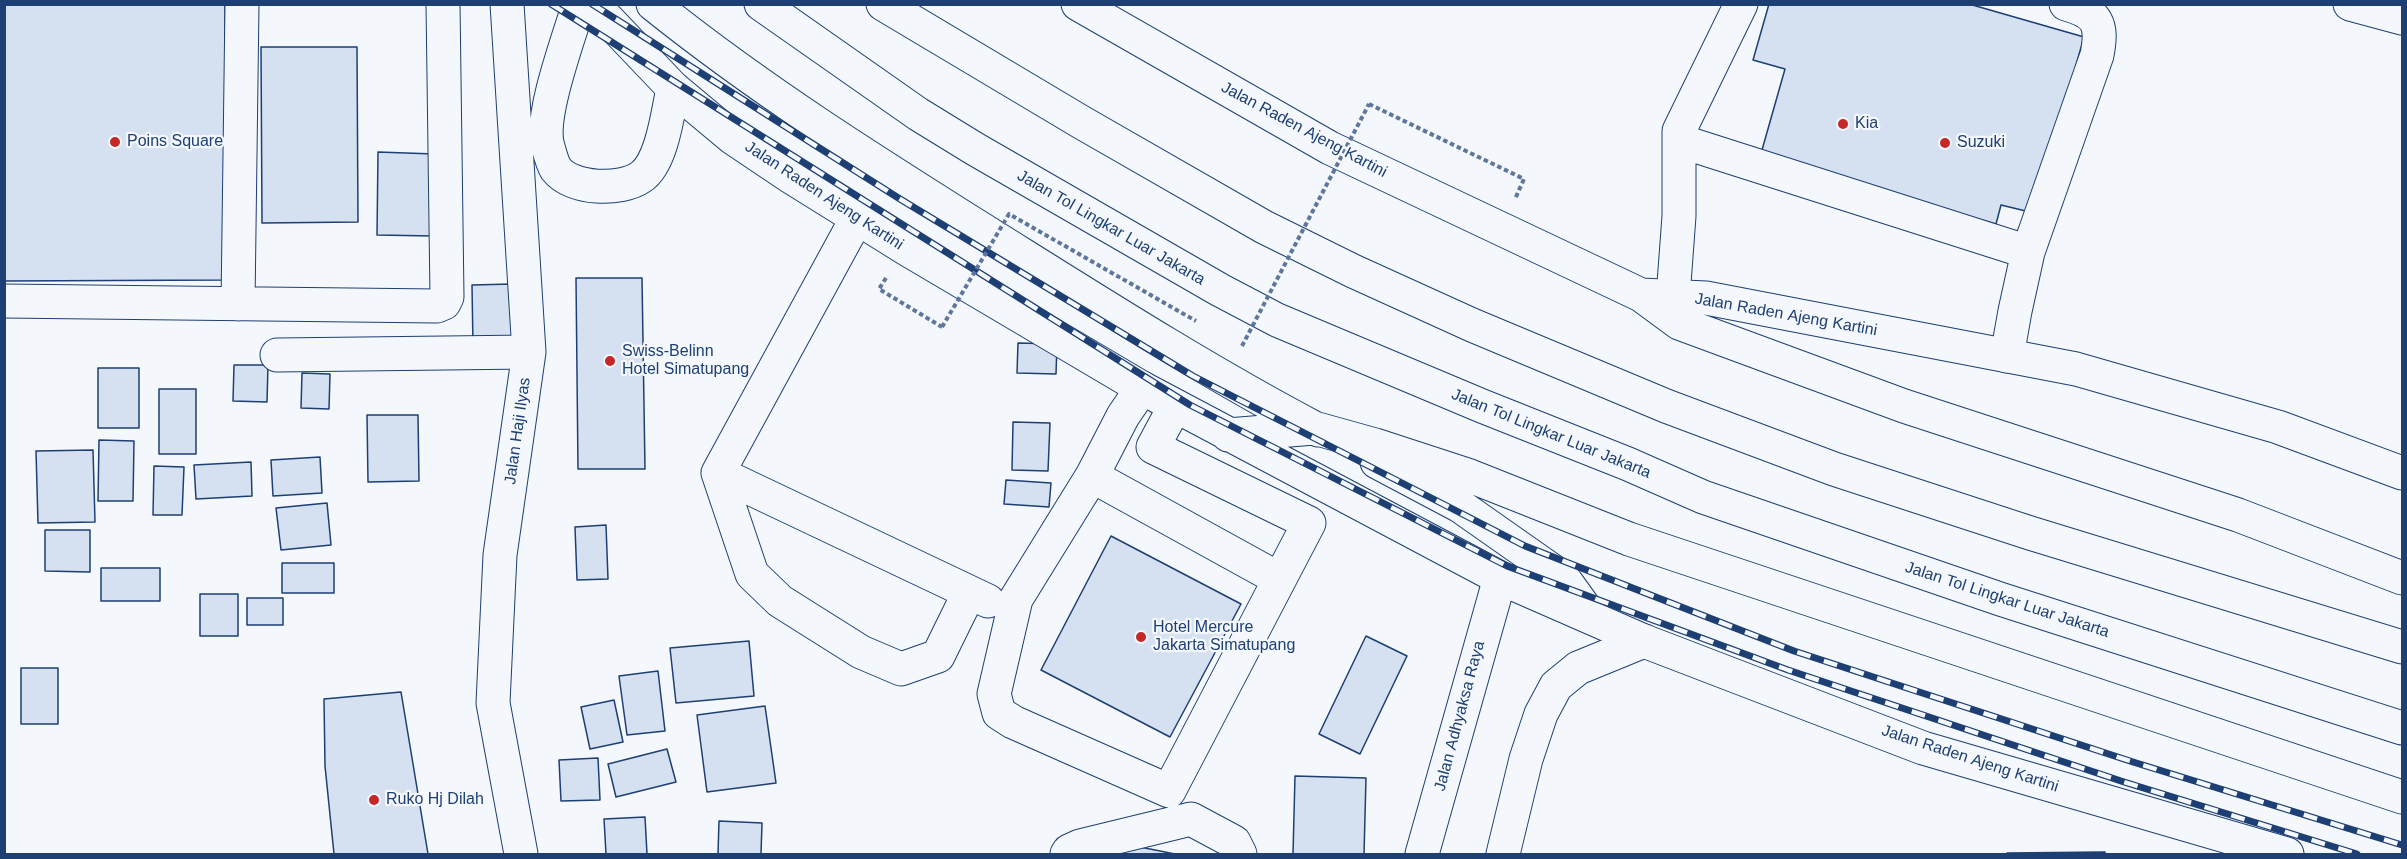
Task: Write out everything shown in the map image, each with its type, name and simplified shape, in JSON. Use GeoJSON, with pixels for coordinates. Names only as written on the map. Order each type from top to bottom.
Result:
{"type":"FeatureCollection","features":[{"type":"Feature","properties":{"kind":"main road"},"geometry":{"type":"LineString","coordinates":[[238,304],[242,4]]}},
{"type":"Feature","properties":{"kind":"main road"},"geometry":{"type":"LineString","coordinates":[[4,301],[437,306],[444,303],[447,297],[443,4]]}},
{"type":"Feature","properties":{"kind":"main road","name":"Jalan Haji Ilyas"},"geometry":{"type":"LineString","coordinates":[[507,4],[529,352],[500,555],[493,703],[521,855]]}},
{"type":"Feature","properties":{"kind":"main road"},"geometry":{"type":"LineString","coordinates":[[579,4],[550,101],[547,141],[556,169],[578,184],[614,187],[642,177],[658,154],[673,88]]}},
{"type":"Feature","properties":{"kind":"main road","name":"Jalan Raden Ajeng Kartini"},"geometry":{"type":"LineString","coordinates":[[592,4],[673,88],[733,138],[1136,398],[1175,406],[1500,578],[1644,640],[1923,748],[2287,855]]}},
{"type":"Feature","properties":{"kind":"main road"},"geometry":{"type":"LineString","coordinates":[[654,4],[699,41],[833,136],[1140,328],[1314,428],[1470,513],[1564,579],[1593,619]]}},
{"type":"Feature","properties":{"kind":"main road","name":"Jalan Tol Lingkar Luar Jakarta"},"geometry":{"type":"LineString","coordinates":[[761,4],[918,114],[975,149],[1210,285],[1277,320],[1703,497],[2000,599],[2403,728]]}},
{"type":"Feature","properties":{"kind":"main road"},"geometry":{"type":"LineString","coordinates":[[884,4],[1081,122],[1264,227],[1353,271],[1472,325],[1666,406],[1834,469],[2030,533],[2403,647]]}},
{"type":"Feature","properties":{"kind":"main road","name":"Jalan Raden Ajeng Kartini"},"geometry":{"type":"LineString","coordinates":[[1078,4],[1330,148],[1641,295],[1706,298],[2076,369],[2278,427],[2403,473]]}},
{"type":"Feature","properties":{"kind":"main road"},"geometry":{"type":"LineString","coordinates":[[1673,297],[1679,216],[1679,131],[1741,4]]}},
{"type":"Feature","properties":{"kind":"main road"},"geometry":{"type":"LineString","coordinates":[[2007,356],[2028,252],[2097,55],[2101,35],[2096,20],[2084,9],[2066,4]]}},
{"type":"Feature","properties":{"kind":"main road"},"geometry":{"type":"LineString","coordinates":[[2350,4],[2403,18]]}},
{"type":"Feature","properties":{"kind":"main road"},"geometry":{"type":"LineString","coordinates":[[1680,141],[2028,252]]}},
{"type":"Feature","properties":{"kind":"main road"},"geometry":{"type":"LineString","coordinates":[[857,218],[718,473],[752,574],[780,601],[861,652],[901,669],[938,656],[969,593]]}},
{"type":"Feature","properties":{"kind":"main road"},"geometry":{"type":"LineString","coordinates":[[1641,295],[1679,323],[1904,406],[2238,515],[2403,578]]}},
{"type":"Feature","properties":{"kind":"main road"},"geometry":{"type":"LineString","coordinates":[[277,355],[529,352]]}},
{"type":"Feature","properties":{"kind":"main road"},"geometry":{"type":"LineString","coordinates":[[1136,398],[1123,416],[1092,476],[1016,599],[994,694],[999,713],[1013,722],[1169,791],[1309,522],[1153,447],[1175,406]]}},
{"type":"Feature","properties":{"kind":"main road"},"geometry":{"type":"LineString","coordinates":[[1228,435],[1314,428],[1470,476],[1629,539],[2403,798]]}},
{"type":"Feature","properties":{"kind":"main road"},"geometry":{"type":"LineString","coordinates":[[718,473],[997,605],[1016,599]]}},
{"type":"Feature","properties":{"kind":"main road"},"geometry":{"type":"LineString","coordinates":[[1092,476],[1279,579]]}},
{"type":"Feature","properties":{"kind":"main road","name":"Jalan Adhyaksa Raya"},"geometry":{"type":"LineString","coordinates":[[1422,855],[1500,578]]}},
{"type":"Feature","properties":{"kind":"main road"},"geometry":{"type":"LineString","coordinates":[[1503,855],[1526,759],[1541,714],[1556,686],[1578,668],[1644,640]]}},
{"type":"Feature","properties":{"kind":"main road"},"geometry":{"type":"LineString","coordinates":[[1067,855],[1069,850],[1080,846],[1191,819],[1234,842],[1240,855]]}},
{"type":"Feature","properties":{"kind":"path"},"geometry":{"type":"LineString","coordinates":[[1242,346],[1370,104],[1524,179]]}},
{"type":"Feature","properties":{"kind":"path"},"geometry":{"type":"LineString","coordinates":[[879,289],[942,327],[1009,214],[1196,321]]}},
{"type":"Feature","properties":{"kind":"building","name":"Poins Square"},"geometry":{"type":"Polygon","coordinates":[[[4,4],[225,4],[226,280],[4,281],[4,4]]]}},
{"type":"Feature","properties":{"kind":"building"},"geometry":{"type":"Polygon","coordinates":[[[1769,4],[1969,4],[2084,37],[2034,213],[2001,205],[1996,224],[1760,157],[1785,69],[1753,60],[1769,4]]]}},
{"type":"Feature","properties":{"kind":"building"},"geometry":{"type":"Polygon","coordinates":[[[261,47],[357,47],[358,222],[262,223],[261,47]]]}},
{"type":"Feature","properties":{"kind":"building"},"geometry":{"type":"Polygon","coordinates":[[[378,152],[434,154],[433,236],[377,235],[378,152]]]}},
{"type":"Feature","properties":{"kind":"building","name":"Swiss-Belinn Hotel Simatupang"},"geometry":{"type":"Polygon","coordinates":[[[576,278],[642,278],[645,469],[578,469],[576,278]]]}},
{"type":"Feature","properties":{"kind":"building"},"geometry":{"type":"Polygon","coordinates":[[[512,284],[513,346],[473,347],[472,285],[512,284]]]}},
{"type":"Feature","properties":{"kind":"building"},"geometry":{"type":"Polygon","coordinates":[[[1018,343],[1057,344],[1056,374],[1017,373],[1018,343]]]}},
{"type":"Feature","properties":{"kind":"building"},"geometry":{"type":"Polygon","coordinates":[[[234,365],[268,365],[267,402],[233,401],[234,365]]]}},
{"type":"Feature","properties":{"kind":"building"},"geometry":{"type":"Polygon","coordinates":[[[98,368],[139,368],[139,428],[98,428],[98,368]]]}},
{"type":"Feature","properties":{"kind":"building"},"geometry":{"type":"Polygon","coordinates":[[[302,373],[330,374],[329,409],[301,408],[302,373]]]}},
{"type":"Feature","properties":{"kind":"building"},"geometry":{"type":"Polygon","coordinates":[[[159,389],[196,389],[196,454],[159,454],[159,389]]]}},
{"type":"Feature","properties":{"kind":"building"},"geometry":{"type":"Polygon","coordinates":[[[367,415],[418,415],[419,481],[368,482],[367,415]]]}},
{"type":"Feature","properties":{"kind":"building"},"geometry":{"type":"Polygon","coordinates":[[[1013,422],[1050,423],[1048,471],[1012,470],[1013,422]]]}},
{"type":"Feature","properties":{"kind":"building"},"geometry":{"type":"Polygon","coordinates":[[[99,440],[134,441],[133,501],[98,501],[99,440]]]}},
{"type":"Feature","properties":{"kind":"building"},"geometry":{"type":"Polygon","coordinates":[[[93,450],[95,522],[38,523],[36,451],[93,450]]]}},
{"type":"Feature","properties":{"kind":"building"},"geometry":{"type":"Polygon","coordinates":[[[320,457],[322,493],[273,496],[271,460],[320,457]]]}},
{"type":"Feature","properties":{"kind":"building"},"geometry":{"type":"Polygon","coordinates":[[[251,462],[252,496],[196,499],[194,465],[251,462]]]}},
{"type":"Feature","properties":{"kind":"building"},"geometry":{"type":"Polygon","coordinates":[[[154,466],[184,467],[182,515],[153,515],[154,466]]]}},
{"type":"Feature","properties":{"kind":"building"},"geometry":{"type":"Polygon","coordinates":[[[1006,480],[1051,483],[1049,507],[1004,504],[1006,480]]]}},
{"type":"Feature","properties":{"kind":"building"},"geometry":{"type":"Polygon","coordinates":[[[327,503],[331,545],[281,550],[276,508],[327,503]]]}},
{"type":"Feature","properties":{"kind":"building"},"geometry":{"type":"Polygon","coordinates":[[[606,525],[608,579],[577,580],[575,527],[606,525]]]}},
{"type":"Feature","properties":{"kind":"building"},"geometry":{"type":"Polygon","coordinates":[[[45,530],[90,530],[90,572],[45,571],[45,530]]]}},
{"type":"Feature","properties":{"kind":"building","name":"Hotel Mercure Jakarta Simatupang"},"geometry":{"type":"Polygon","coordinates":[[[1111,536],[1241,604],[1170,737],[1041,670],[1111,536]]]}},
{"type":"Feature","properties":{"kind":"building"},"geometry":{"type":"Polygon","coordinates":[[[282,563],[334,563],[334,593],[282,593],[282,563]]]}},
{"type":"Feature","properties":{"kind":"building"},"geometry":{"type":"Polygon","coordinates":[[[101,568],[160,568],[160,601],[101,601],[101,568]]]}},
{"type":"Feature","properties":{"kind":"building"},"geometry":{"type":"Polygon","coordinates":[[[200,594],[238,594],[238,636],[200,636],[200,594]]]}},
{"type":"Feature","properties":{"kind":"building"},"geometry":{"type":"Polygon","coordinates":[[[247,598],[283,598],[283,625],[247,625],[247,598]]]}},
{"type":"Feature","properties":{"kind":"building"},"geometry":{"type":"Polygon","coordinates":[[[1366,636],[1407,656],[1360,754],[1319,734],[1366,636]]]}},
{"type":"Feature","properties":{"kind":"building"},"geometry":{"type":"Polygon","coordinates":[[[749,641],[754,696],[676,703],[670,648],[749,641]]]}},
{"type":"Feature","properties":{"kind":"building"},"geometry":{"type":"Polygon","coordinates":[[[21,668],[58,668],[58,724],[21,724],[21,668]]]}},
{"type":"Feature","properties":{"kind":"building"},"geometry":{"type":"Polygon","coordinates":[[[658,671],[665,731],[627,735],[619,676],[658,671]]]}},
{"type":"Feature","properties":{"kind":"building","name":"Ruko Hj Dilah"},"geometry":{"type":"Polygon","coordinates":[[[401,692],[428,854],[334,854],[325,766],[324,699],[401,692]]]}},
{"type":"Feature","properties":{"kind":"building"},"geometry":{"type":"Polygon","coordinates":[[[614,700],[623,742],[590,749],[581,707],[614,700]]]}},
{"type":"Feature","properties":{"kind":"building"},"geometry":{"type":"Polygon","coordinates":[[[765,706],[776,783],[707,792],[697,715],[765,706]]]}},
{"type":"Feature","properties":{"kind":"building"},"geometry":{"type":"Polygon","coordinates":[[[667,749],[676,782],[616,797],[608,764],[667,749]]]}},
{"type":"Feature","properties":{"kind":"building"},"geometry":{"type":"Polygon","coordinates":[[[598,758],[600,800],[561,801],[559,760],[598,758]]]}},
{"type":"Feature","properties":{"kind":"building"},"geometry":{"type":"Polygon","coordinates":[[[1295,776],[1366,778],[1364,854],[1293,854],[1295,776]]]}},
{"type":"Feature","properties":{"kind":"building"},"geometry":{"type":"Polygon","coordinates":[[[645,817],[647,854],[606,854],[604,819],[645,817]]]}},
{"type":"Feature","properties":{"kind":"building"},"geometry":{"type":"Polygon","coordinates":[[[719,821],[762,823],[761,854],[718,854],[719,821]]]}},
{"type":"Feature","properties":{"kind":"building"},"geometry":{"type":"Polygon","coordinates":[[[1125,844],[1175,854],[1116,854],[1125,844]]]}},
{"type":"Feature","properties":{"kind":"building"},"geometry":{"type":"Polygon","coordinates":[[[2105,852],[2105,854],[2007,854],[2007,853],[2105,852]]]}},
{"type":"Feature","properties":{"kind":"railway"},"geometry":{"type":"LineString","coordinates":[[551,4],[1190,405],[1507,566],[1788,670],[2124,782],[2357,854]]}},
{"type":"Feature","properties":{"kind":"railway"},"geometry":{"type":"LineString","coordinates":[[592,4],[900,199],[1193,376],[1525,546],[1794,651],[2133,762],[2402,845]]}},
{"type":"Feature","properties":{"kind":"place","name":"Kia"},"geometry":{"type":"Point","coordinates":[1843,124]}},
{"type":"Feature","properties":{"kind":"place","name":"Poins Square"},"geometry":{"type":"Point","coordinates":[115,142]}},
{"type":"Feature","properties":{"kind":"place","name":"Suzuki"},"geometry":{"type":"Point","coordinates":[1945,143]}},
{"type":"Feature","properties":{"kind":"place","name":"Swiss-Belinn Hotel Simatupang"},"geometry":{"type":"Point","coordinates":[610,361]}},
{"type":"Feature","properties":{"kind":"place","name":"Hotel Mercure Jakarta Simatupang"},"geometry":{"type":"Point","coordinates":[1141,637]}},
{"type":"Feature","properties":{"kind":"place","name":"Ruko Hj Dilah"},"geometry":{"type":"Point","coordinates":[374,800]}}]}
